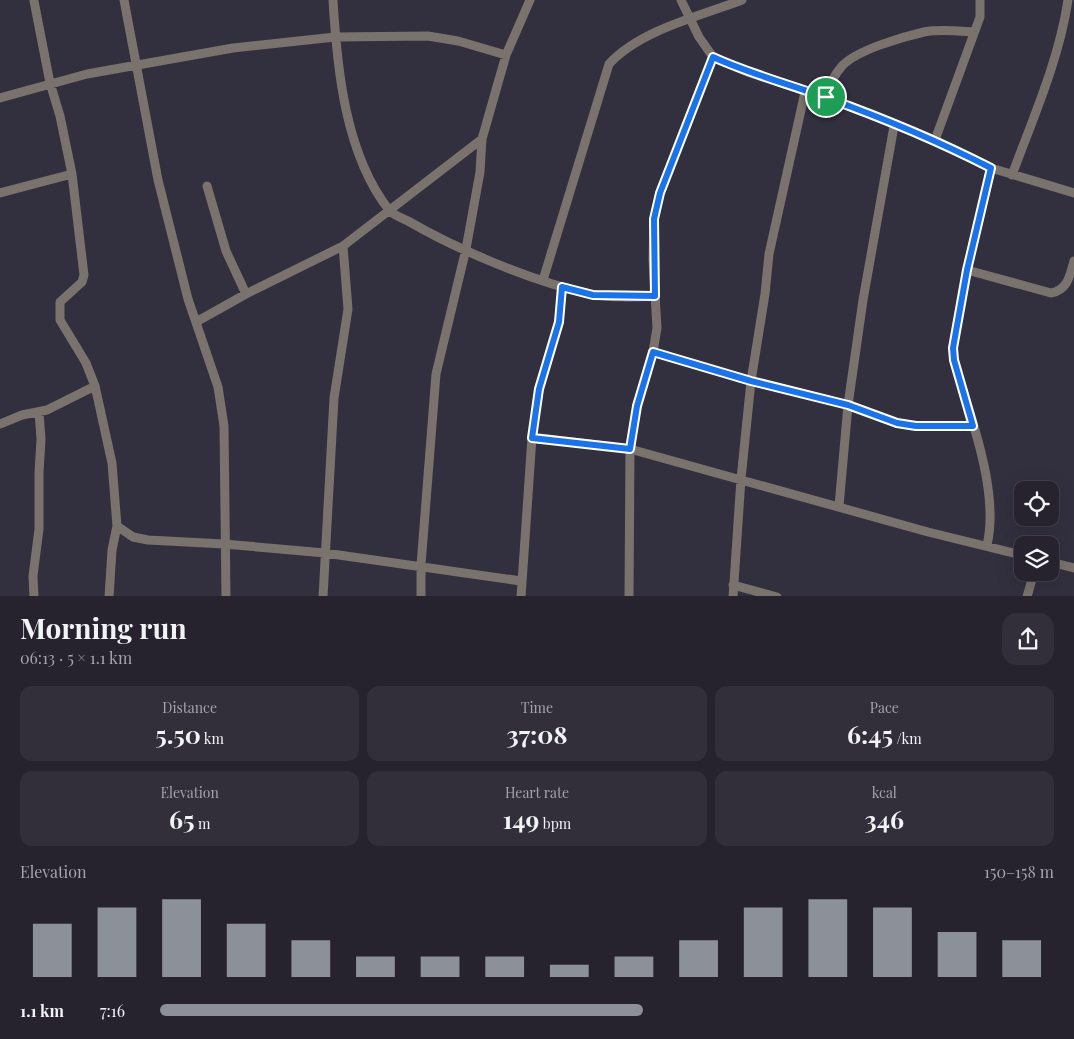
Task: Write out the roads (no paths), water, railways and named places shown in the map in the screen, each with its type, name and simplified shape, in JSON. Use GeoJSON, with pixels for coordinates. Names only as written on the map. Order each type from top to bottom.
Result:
{"type":"FeatureCollection","features":[{"type":"Feature","properties":{"kind":"street"},"geometry":{"type":"LineString","coordinates":[[124,0],[158,180],[188,299],[218,388],[224,426],[226,596]]}},
{"type":"Feature","properties":{"kind":"street"},"geometry":{"type":"LineString","coordinates":[[334,0],[335,38],[348,118],[362,163],[390,211],[425,231],[562,287],[593,295],[655,296]]}},
{"type":"Feature","properties":{"kind":"street"},"geometry":{"type":"LineString","coordinates":[[421,596],[421,565],[436,374],[466,249],[480,172],[482,140],[506,55],[530,0]]}},
{"type":"Feature","properties":{"kind":"street"},"geometry":{"type":"LineString","coordinates":[[681,0],[689,20],[713,57],[806,92],[826,97],[894,126],[935,140],[991,168],[1074,193]]}},
{"type":"Feature","properties":{"kind":"street"},"geometry":{"type":"LineString","coordinates":[[543,280],[609,64],[621,51],[651,35],[742,0]]}},
{"type":"Feature","properties":{"kind":"street"},"geometry":{"type":"LineString","coordinates":[[935,140],[980,17],[980,0]]}},
{"type":"Feature","properties":{"kind":"street"},"geometry":{"type":"LineString","coordinates":[[1012,175],[1053,62],[1065,23],[1068,0]]}},
{"type":"Feature","properties":{"kind":"street"},"geometry":{"type":"LineString","coordinates":[[34,1],[50,83],[60,116],[72,174],[84,278],[60,302],[59,312],[64,329],[86,363],[95,386],[112,462],[116,526],[112,550],[109,596]]}},
{"type":"Feature","properties":{"kind":"street"},"geometry":{"type":"LineString","coordinates":[[826,97],[830,85],[843,65],[869,49],[924,32],[948,30],[974,32]]}},
{"type":"Feature","properties":{"kind":"street"},"geometry":{"type":"LineString","coordinates":[[0,98],[86,74],[233,48],[335,38],[428,36],[458,41],[506,55]]}},
{"type":"Feature","properties":{"kind":"street"},"geometry":{"type":"LineString","coordinates":[[629,596],[630,449],[637,406],[653,352],[657,328],[654,219],[660,193],[713,57]]}},
{"type":"Feature","properties":{"kind":"street"},"geometry":{"type":"LineString","coordinates":[[732,596],[751,381],[766,294],[769,254],[806,92]]}},
{"type":"Feature","properties":{"kind":"street"},"geometry":{"type":"LineString","coordinates":[[839,506],[848,405],[863,300],[894,126]]}},
{"type":"Feature","properties":{"kind":"street"},"geometry":{"type":"LineString","coordinates":[[196,322],[246,294],[343,246],[482,140]]}},
{"type":"Feature","properties":{"kind":"street"},"geometry":{"type":"LineString","coordinates":[[987,546],[991,506],[973,426],[954,360],[953,348],[967,270],[991,168]]}},
{"type":"Feature","properties":{"kind":"street"},"geometry":{"type":"LineString","coordinates":[[0,193],[72,174]]}},
{"type":"Feature","properties":{"kind":"street"},"geometry":{"type":"LineString","coordinates":[[207,186],[226,251],[246,294]]}},
{"type":"Feature","properties":{"kind":"street"},"geometry":{"type":"LineString","coordinates":[[323,596],[334,398],[348,309],[343,246]]}},
{"type":"Feature","properties":{"kind":"street"},"geometry":{"type":"LineString","coordinates":[[967,270],[1051,293],[1059,292],[1065,287],[1074,261]]}},
{"type":"Feature","properties":{"kind":"street"},"geometry":{"type":"LineString","coordinates":[[521,596],[520,581],[526,532],[532,438],[539,389],[559,322],[562,287]]}},
{"type":"Feature","properties":{"kind":"street"},"geometry":{"type":"LineString","coordinates":[[653,352],[751,381],[848,405],[897,423],[916,426],[973,426]]}},
{"type":"Feature","properties":{"kind":"street"},"geometry":{"type":"LineString","coordinates":[[0,424],[22,415],[39,412],[95,386]]}},
{"type":"Feature","properties":{"kind":"street"},"geometry":{"type":"LineString","coordinates":[[34,596],[33,576],[39,529],[39,473],[42,439],[39,412]]}},
{"type":"Feature","properties":{"kind":"street"},"geometry":{"type":"LineString","coordinates":[[532,438],[630,449],[928,532],[1014,553]]}},
{"type":"Feature","properties":{"kind":"street"},"geometry":{"type":"LineString","coordinates":[[116,526],[133,537],[148,540],[224,544],[325,553],[421,565],[520,581]]}},
{"type":"Feature","properties":{"kind":"street"},"geometry":{"type":"LineString","coordinates":[[1059,564],[1074,568]]}},
{"type":"Feature","properties":{"kind":"street"},"geometry":{"type":"LineString","coordinates":[[1027,596],[1031,581]]}},
{"type":"Feature","properties":{"kind":"street"},"geometry":{"type":"LineString","coordinates":[[733,585],[777,596]]}}]}
